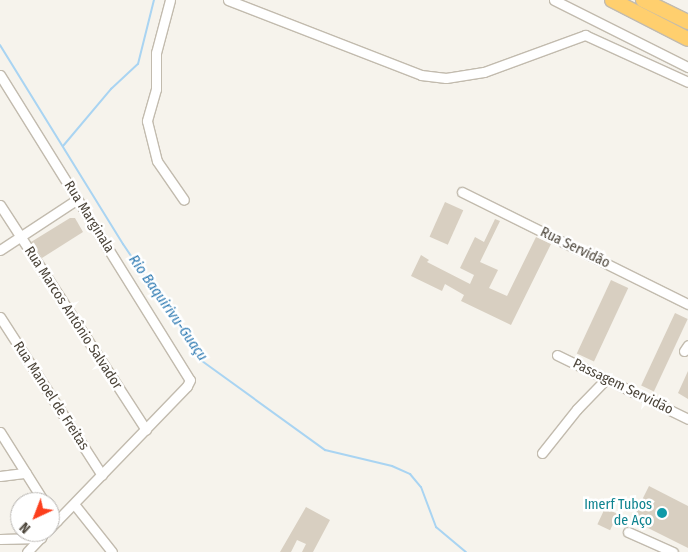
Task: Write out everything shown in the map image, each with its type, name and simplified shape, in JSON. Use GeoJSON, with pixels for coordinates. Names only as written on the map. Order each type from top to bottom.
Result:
{"type":"FeatureCollection","features":[{"type":"Feature","properties":{"kind":"highway"},"geometry":{"type":"LineString","coordinates":[[612,0],[688,40]]}},
{"type":"Feature","properties":{"kind":"highway"},"geometry":{"type":"LineString","coordinates":[[643,0],[688,22]]}},
{"type":"Feature","properties":{"kind":"street"},"geometry":{"type":"LineString","coordinates":[[170,0],[156,53],[156,88],[148,121],[157,161],[184,200]]}},
{"type":"Feature","properties":{"kind":"street"},"geometry":{"type":"LineString","coordinates":[[228,0],[421,75],[446,78],[484,72],[585,35],[688,82]]}},
{"type":"Feature","properties":{"kind":"street"},"geometry":{"type":"LineString","coordinates":[[554,0],[688,67]]}},
{"type":"Feature","properties":{"kind":"street","name":"Rua Marginala"},"geometry":{"type":"LineString","coordinates":[[0,75],[76,200],[189,377],[188,386],[146,430]]}},
{"type":"Feature","properties":{"kind":"street","name":"Rua Servidão"},"geometry":{"type":"LineString","coordinates":[[462,192],[688,304]]}},
{"type":"Feature","properties":{"kind":"street"},"geometry":{"type":"LineString","coordinates":[[0,250],[76,200]]}},
{"type":"Feature","properties":{"kind":"street","name":"Rua Marcos Antônio Salvador"},"geometry":{"type":"LineString","coordinates":[[0,205],[146,430]]}},
{"type":"Feature","properties":{"kind":"street","name":"Rua Manoel de Freitas"},"geometry":{"type":"LineString","coordinates":[[0,317],[102,476]]}},
{"type":"Feature","properties":{"kind":"street","name":"Passagem Servidão"},"geometry":{"type":"LineString","coordinates":[[557,355],[688,419]]}},
{"type":"Feature","properties":{"kind":"street"},"geometry":{"type":"LineString","coordinates":[[542,453],[577,409],[606,379]]}},
{"type":"Feature","properties":{"kind":"street"},"geometry":{"type":"LineString","coordinates":[[60,518],[146,430]]}},
{"type":"Feature","properties":{"kind":"street"},"geometry":{"type":"LineString","coordinates":[[0,432],[38,492]]}},
{"type":"Feature","properties":{"kind":"street"},"geometry":{"type":"LineString","coordinates":[[0,476],[26,473]]}},
{"type":"Feature","properties":{"kind":"street"},"geometry":{"type":"LineString","coordinates":[[74,504],[112,552]]}},
{"type":"Feature","properties":{"kind":"street"},"geometry":{"type":"LineString","coordinates":[[628,532],[673,552]]}},
{"type":"Feature","properties":{"kind":"street"},"geometry":{"type":"LineString","coordinates":[[27,552],[37,542]]}},
{"type":"Feature","properties":{"kind":"building"},"geometry":{"type":"Polygon","coordinates":[[[445,202],[463,210],[448,245],[430,237],[445,202]]]}},
{"type":"Feature","properties":{"kind":"building"},"geometry":{"type":"Polygon","coordinates":[[[70,218],[75,218],[83,232],[42,258],[31,242],[70,218]]]}},
{"type":"Feature","properties":{"kind":"building"},"geometry":{"type":"Polygon","coordinates":[[[495,219],[500,221],[480,262],[498,270],[489,288],[507,296],[536,237],[551,244],[511,325],[461,301],[464,295],[445,284],[442,291],[411,276],[421,255],[429,260],[427,262],[470,284],[474,275],[460,268],[475,237],[484,242],[495,219]]]}},
{"type":"Feature","properties":{"kind":"building"},"geometry":{"type":"Polygon","coordinates":[[[611,280],[628,288],[594,361],[577,353],[611,280]]]}},
{"type":"Feature","properties":{"kind":"building"},"geometry":{"type":"Polygon","coordinates":[[[675,313],[688,319],[654,391],[641,386],[675,313]]]}},
{"type":"Feature","properties":{"kind":"building"},"geometry":{"type":"Polygon","coordinates":[[[688,371],[688,399],[678,393],[688,371]]]}},
{"type":"Feature","properties":{"kind":"building","name":"Imerf Tubos de Aço"},"geometry":{"type":"Polygon","coordinates":[[[649,486],[688,506],[688,548],[632,520],[649,486]]]}},
{"type":"Feature","properties":{"kind":"building"},"geometry":{"type":"Polygon","coordinates":[[[306,507],[330,520],[313,552],[302,552],[306,544],[297,540],[291,552],[280,552],[306,507]]]}},
{"type":"Feature","properties":{"kind":"building"},"geometry":{"type":"Polygon","coordinates":[[[605,508],[618,514],[610,530],[597,524],[605,508]]]}},
{"type":"Feature","properties":{"kind":"waterway"},"geometry":{"type":"LineString","coordinates":[[63,146],[111,89],[138,64],[154,0]]}},
{"type":"Feature","properties":{"kind":"waterway","name":"Rio Baquirivu-Guaçu"},"geometry":{"type":"LineString","coordinates":[[0,45],[123,244],[202,361],[325,450],[392,466],[410,474],[421,487],[436,527],[466,552]]}},
{"type":"Feature","properties":{"kind":"place","name":"Imerf Tubos de Aço"},"geometry":{"type":"Point","coordinates":[662,513]}}]}
